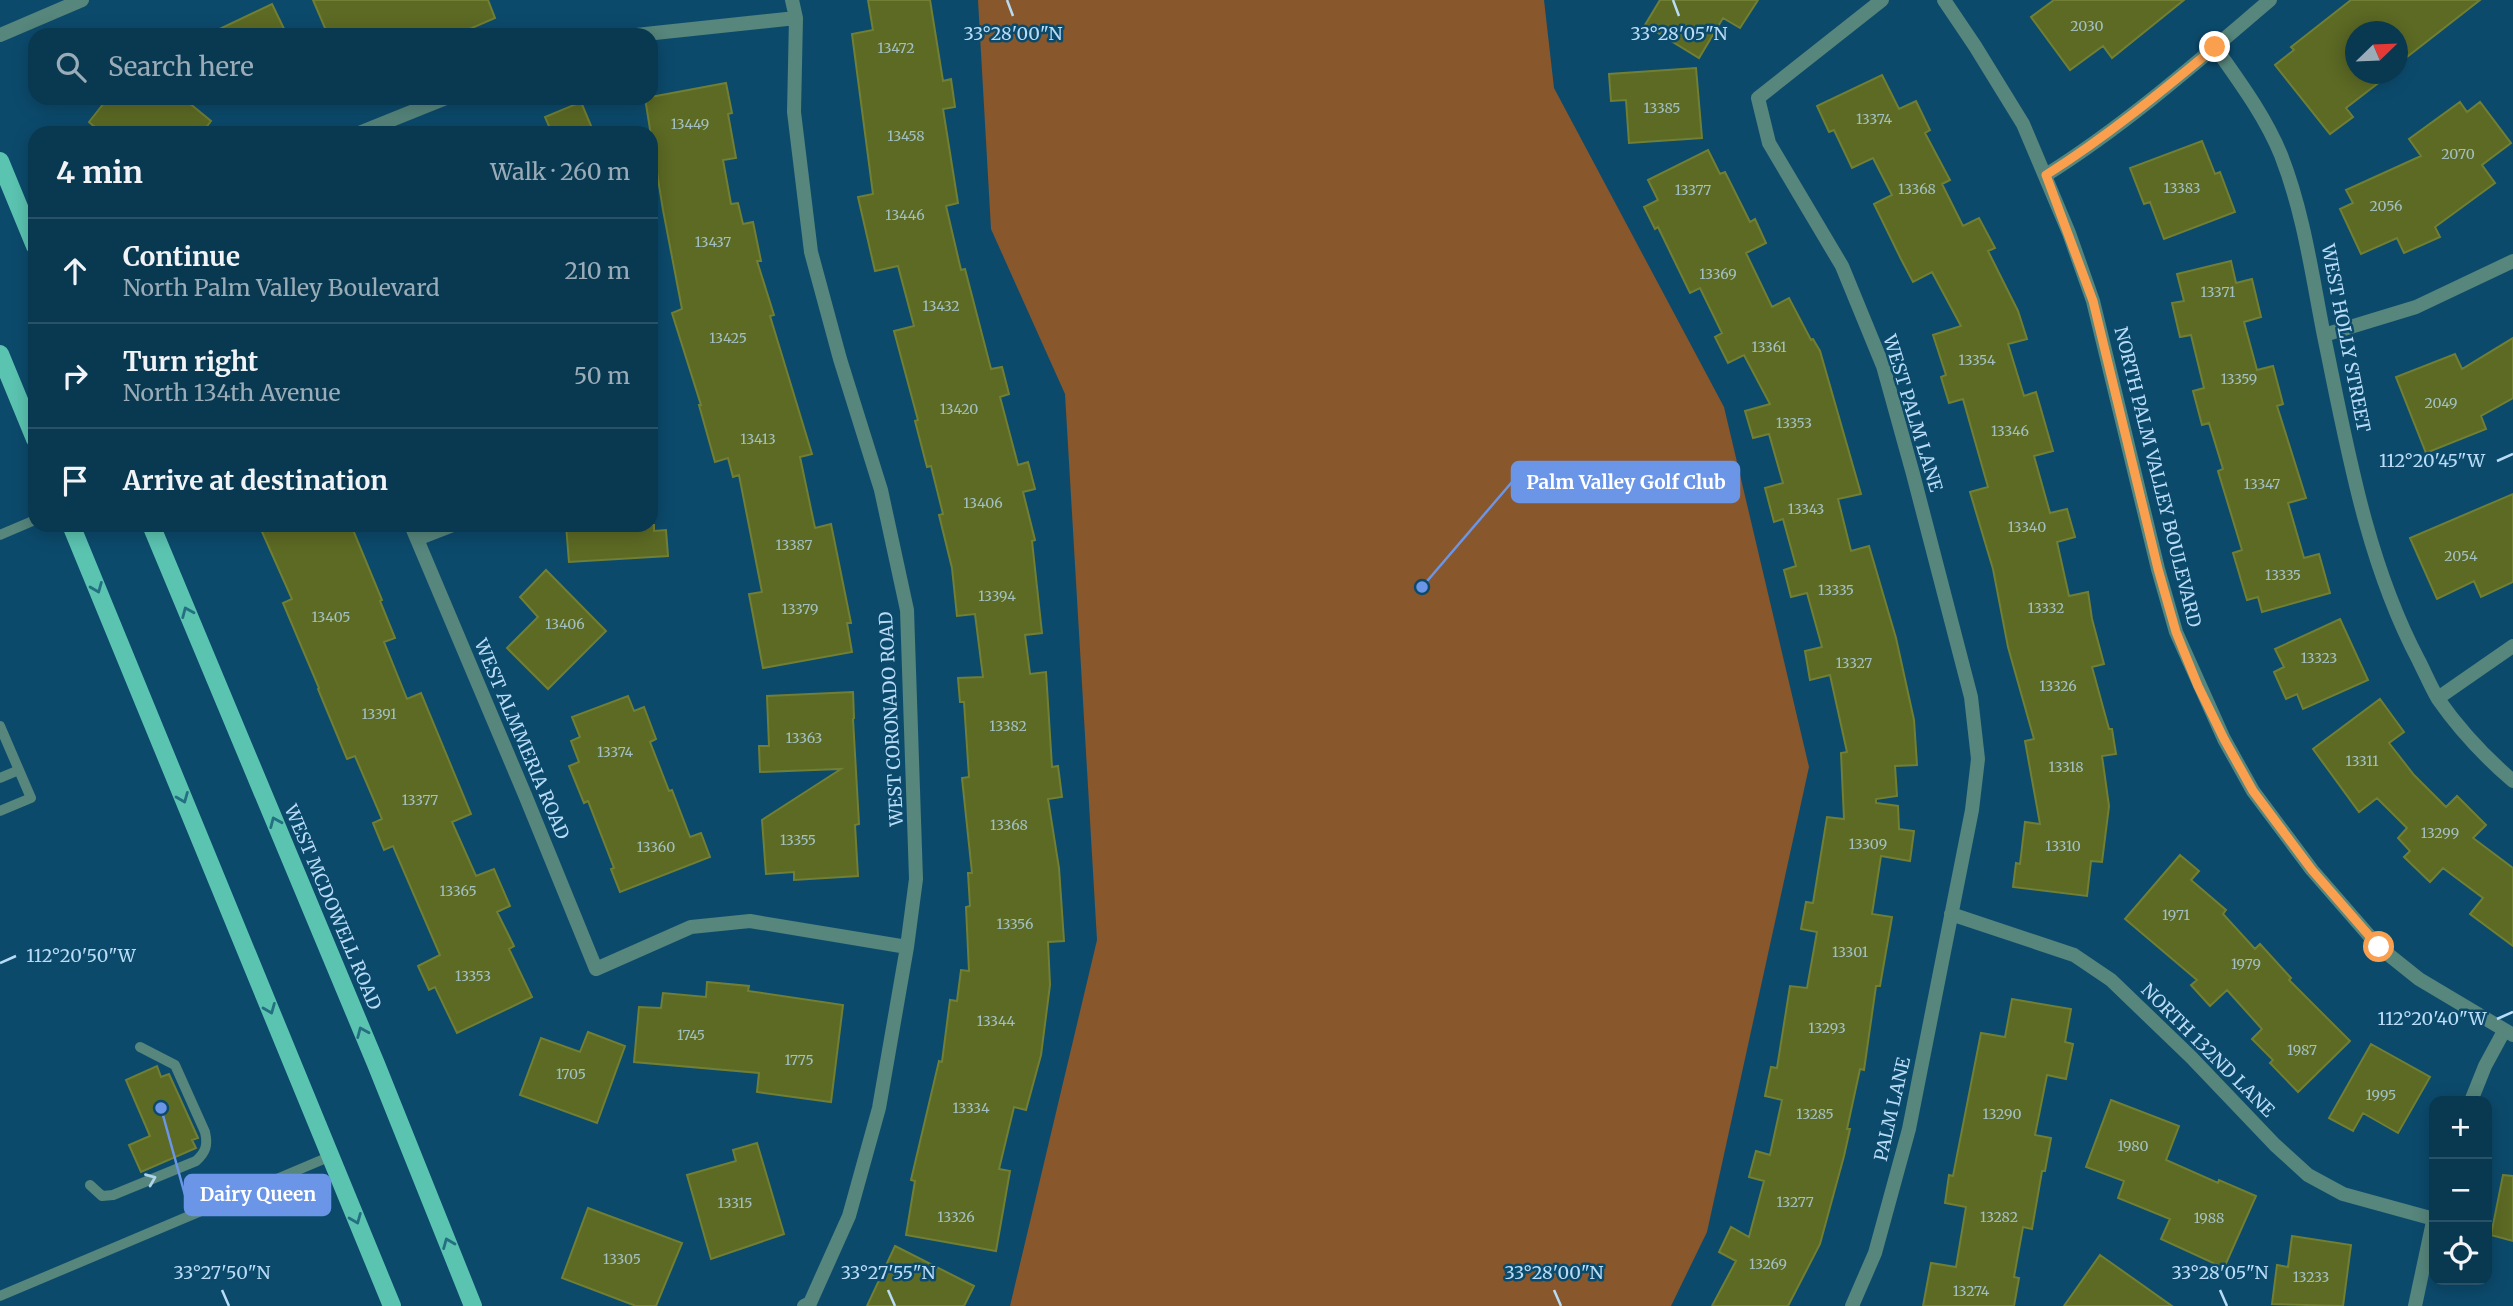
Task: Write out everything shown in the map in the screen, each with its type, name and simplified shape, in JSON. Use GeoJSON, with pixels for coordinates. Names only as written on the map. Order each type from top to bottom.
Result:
{"type":"FeatureCollection","features":[{"type":"Feature","properties":{"kind":"main road"},"geometry":{"type":"LineString","coordinates":[[0,161],[28,229]]}},
{"type":"Feature","properties":{"kind":"main road"},"geometry":{"type":"LineString","coordinates":[[0,354],[28,422]]}},
{"type":"Feature","properties":{"kind":"main road"},"geometry":{"type":"LineString","coordinates":[[74,532],[392,1306]]}},
{"type":"Feature","properties":{"kind":"main road","name":"WEST MCDOWELL ROAD"},"geometry":{"type":"LineString","coordinates":[[154,532],[473,1306]]}},
{"type":"Feature","properties":{"kind":"street"},"geometry":{"type":"LineString","coordinates":[[0,35],[82,0]]}},
{"type":"Feature","properties":{"kind":"street","name":"WEST CORONADO ROAD"},"geometry":{"type":"LineString","coordinates":[[792,0],[796,18],[794,112],[811,252],[840,359],[881,490],[906,610],[916,879],[879,1108],[849,1216],[810,1303],[804,1306]]}},
{"type":"Feature","properties":{"kind":"street","name":"WEST PALM LANE"},"geometry":{"type":"LineString","coordinates":[[1882,0],[1758,98],[1769,143],[1842,266],[1883,366],[1917,487],[1970,697],[1978,759],[1972,810],[1951,914]]}},
{"type":"Feature","properties":{"kind":"street","name":"NORTH PALM VALLEY BOULEVARD"},"geometry":{"type":"LineString","coordinates":[[1944,0],[2023,124],[2046,175],[2093,301],[2176,632],[2224,739],[2253,791],[2312,870],[2379,947],[2418,979],[2509,1033]]}},
{"type":"Feature","properties":{"kind":"street"},"geometry":{"type":"LineString","coordinates":[[2046,175],[2144,107],[2270,0]]}},
{"type":"Feature","properties":{"kind":"street"},"geometry":{"type":"LineString","coordinates":[[658,33],[796,18]]}},
{"type":"Feature","properties":{"kind":"street","name":"WEST HOLLY STREET"},"geometry":{"type":"LineString","coordinates":[[2215,47],[2254,103],[2280,154],[2303,219],[2324,335],[2362,507],[2384,581],[2412,648],[2438,698],[2486,758],[2513,781]]}},
{"type":"Feature","properties":{"kind":"street"},"geometry":{"type":"LineString","coordinates":[[376,126],[429,105]]}},
{"type":"Feature","properties":{"kind":"street"},"geometry":{"type":"LineString","coordinates":[[2324,335],[2416,307],[2513,261]]}},
{"type":"Feature","properties":{"kind":"street","name":"WEST ALMMERIA ROAD"},"geometry":{"type":"LineString","coordinates":[[414,532],[596,969],[691,927],[750,921],[907,947]]}},
{"type":"Feature","properties":{"kind":"street"},"geometry":{"type":"LineString","coordinates":[[417,539],[435,532]]}},
{"type":"Feature","properties":{"kind":"street"},"geometry":{"type":"LineString","coordinates":[[2438,698],[2513,646]]}},
{"type":"Feature","properties":{"kind":"street","name":"NORTH 132ND LANE"},"geometry":{"type":"LineString","coordinates":[[1951,914],[2074,955],[2111,980],[2308,1175],[2343,1194],[2429,1216]]}},
{"type":"Feature","properties":{"kind":"street","name":"PALM LANE"},"geometry":{"type":"LineString","coordinates":[[1852,1306],[1875,1253],[1909,1129],[1951,914]]}},
{"type":"Feature","properties":{"kind":"street"},"geometry":{"type":"LineString","coordinates":[[2474,1096],[2486,1066],[2509,1033]]}},
{"type":"Feature","properties":{"kind":"street"},"geometry":{"type":"LineString","coordinates":[[2415,1306],[2433,1222]]}},
{"type":"Feature","properties":{"kind":"lane"},"geometry":{"type":"LineString","coordinates":[[0,534],[28,523]]}},
{"type":"Feature","properties":{"kind":"lane"},"geometry":{"type":"LineString","coordinates":[[0,726],[31,798],[0,811]]}},
{"type":"Feature","properties":{"kind":"lane"},"geometry":{"type":"LineString","coordinates":[[0,778],[19,770]]}},
{"type":"Feature","properties":{"kind":"lane"},"geometry":{"type":"LineString","coordinates":[[90,1185],[102,1196],[113,1195],[196,1161],[205,1153],[205,1132],[175,1065],[140,1047]]}},
{"type":"Feature","properties":{"kind":"lane"},"geometry":{"type":"LineString","coordinates":[[0,1296],[331,1156]]}},
{"type":"Feature","properties":{"kind":"shaded area"},"geometry":{"type":"Polygon","coordinates":[[[978,0],[1544,0],[1554,88],[1724,407],[1809,767],[1707,1232],[1671,1306],[1010,1306],[1097,940],[1065,394],[991,229],[978,0]]]}},
{"type":"Feature","properties":{"kind":"building"},"geometry":{"type":"Polygon","coordinates":[[[313,0],[488,0],[495,18],[472,28],[325,28],[313,0]]]}},
{"type":"Feature","properties":{"kind":"building"},"geometry":{"type":"Polygon","coordinates":[[[868,0],[930,0],[943,81],[951,79],[955,107],[943,109],[958,203],[946,206],[961,270],[965,269],[991,369],[1002,367],[1009,394],[1000,397],[1018,465],[1028,462],[1035,489],[1023,492],[1035,540],[1032,541],[1042,633],[1025,635],[1030,674],[1046,672],[1052,767],[1058,766],[1062,797],[1048,799],[1059,868],[1064,941],[1048,942],[1050,985],[1041,1055],[1026,1110],[1014,1107],[999,1169],[1010,1171],[996,1251],[906,1235],[915,1181],[911,1180],[939,1061],[942,1062],[950,1000],[957,1001],[961,970],[969,971],[966,907],[970,906],[968,873],[972,873],[962,778],[969,777],[964,702],[960,702],[958,678],[983,677],[975,614],[957,616],[952,568],[939,515],[943,514],[931,466],[927,467],[915,421],[918,420],[894,331],[914,326],[898,266],[875,271],[858,197],[873,194],[852,34],[873,30],[868,0]]]}},
{"type":"Feature","properties":{"kind":"building"},"geometry":{"type":"Polygon","coordinates":[[[1660,0],[1758,0],[1740,28],[1723,18],[1699,58],[1645,25],[1660,0]]]}},
{"type":"Feature","properties":{"kind":"building"},"geometry":{"type":"Polygon","coordinates":[[[2054,0],[2184,0],[2112,58],[2103,46],[2070,70],[2031,17],[2054,0]]]}},
{"type":"Feature","properties":{"kind":"building"},"geometry":{"type":"Polygon","coordinates":[[[2351,0],[2480,0],[2408,56],[2408,21],[2345,21],[2345,84],[2377,84],[2346,108],[2353,117],[2330,134],[2275,65],[2294,50],[2291,47],[2351,0]]]}},
{"type":"Feature","properties":{"kind":"building"},"geometry":{"type":"Polygon","coordinates":[[[272,4],[284,28],[222,28],[272,4]]]}},
{"type":"Feature","properties":{"kind":"building"},"geometry":{"type":"Polygon","coordinates":[[[1696,68],[1702,138],[1629,143],[1626,100],[1611,101],[1609,74],[1696,68]]]}},
{"type":"Feature","properties":{"kind":"building"},"geometry":{"type":"Polygon","coordinates":[[[1882,75],[1899,109],[1916,101],[1930,130],[1925,133],[1950,180],[1942,184],[1963,226],[1979,218],[1995,248],[1988,251],[2018,311],[2027,339],[2008,344],[2024,396],[2036,392],[2053,451],[2034,456],[2050,513],[2067,509],[2075,537],[2057,542],[2069,596],[2088,592],[2104,664],[2092,667],[2109,729],[2112,729],[2116,754],[2102,756],[2109,806],[2102,862],[2091,861],[2087,896],[2013,887],[2016,863],[2020,864],[2025,822],[2040,824],[2025,741],[2034,739],[2008,647],[1993,569],[1970,492],[1988,487],[1963,399],[1949,403],[1941,377],[1946,375],[1933,335],[1961,326],[1932,272],[1913,282],[1874,204],[1892,195],[1873,158],[1852,168],[1834,130],[1829,132],[1817,106],[1882,75]]]}},
{"type":"Feature","properties":{"kind":"building"},"geometry":{"type":"Polygon","coordinates":[[[726,83],[732,113],[728,114],[736,158],[723,160],[731,204],[738,203],[743,224],[753,222],[761,261],[757,261],[774,315],[770,316],[812,454],[800,457],[815,528],[831,524],[851,623],[847,623],[852,652],[763,668],[749,594],[762,592],[739,475],[733,477],[728,458],[715,462],[701,405],[672,313],[682,309],[658,179],[658,126],[650,126],[646,105],[658,105],[658,96],[726,83]]]}},
{"type":"Feature","properties":{"kind":"building"},"geometry":{"type":"Polygon","coordinates":[[[2460,102],[2467,112],[2480,102],[2511,143],[2482,165],[2495,183],[2435,227],[2440,237],[2404,253],[2397,238],[2361,254],[2340,209],[2353,203],[2346,190],[2421,156],[2409,139],[2460,102]]]}},
{"type":"Feature","properties":{"kind":"building"},"geometry":{"type":"Polygon","coordinates":[[[102,105],[192,105],[211,121],[207,126],[94,126],[89,122],[102,105]]]}},
{"type":"Feature","properties":{"kind":"building"},"geometry":{"type":"Polygon","coordinates":[[[574,105],[582,105],[591,126],[549,126],[545,117],[574,105]]]}},
{"type":"Feature","properties":{"kind":"building"},"geometry":{"type":"Polygon","coordinates":[[[2202,141],[2215,174],[2220,172],[2235,212],[2164,239],[2150,202],[2144,204],[2130,168],[2202,141]]]}},
{"type":"Feature","properties":{"kind":"building"},"geometry":{"type":"Polygon","coordinates":[[[1708,150],[1720,174],[1725,172],[1750,222],[1755,219],[1766,243],[1746,253],[1772,307],[1789,298],[1811,340],[1813,339],[1820,351],[1861,494],[1838,499],[1851,551],[1869,546],[1896,638],[1914,720],[1917,765],[1895,766],[1897,796],[1876,799],[1876,803],[1898,806],[1899,829],[1914,831],[1910,861],[1881,856],[1872,914],[1892,917],[1880,986],[1876,986],[1864,1070],[1860,1069],[1844,1156],[1820,1244],[1788,1306],[1712,1306],[1736,1261],[1719,1252],[1731,1227],[1749,1237],[1764,1181],[1749,1177],[1756,1151],[1770,1155],[1782,1100],[1765,1096],[1771,1067],[1777,1068],[1790,986],[1807,988],[1817,932],[1801,929],[1806,902],[1813,903],[1827,817],[1844,819],[1841,753],[1847,752],[1830,675],[1810,680],[1805,651],[1822,647],[1807,593],[1791,597],[1784,570],[1796,566],[1783,519],[1774,522],[1765,488],[1783,483],[1769,434],[1753,438],[1745,411],[1770,404],[1744,355],[1728,363],[1715,337],[1722,333],[1700,288],[1690,293],[1658,227],[1655,229],[1644,207],[1658,200],[1648,180],[1708,150]]]}},
{"type":"Feature","properties":{"kind":"building"},"geometry":{"type":"Polygon","coordinates":[[[2231,261],[2236,283],[2252,279],[2261,317],[2244,322],[2257,370],[2273,366],[2283,404],[2277,406],[2306,498],[2288,503],[2304,558],[2319,554],[2330,593],[2262,612],[2258,597],[2247,600],[2233,553],[2242,550],[2218,471],[2223,469],[2209,423],[2202,425],[2193,391],[2204,388],[2191,335],[2180,337],[2172,303],[2184,301],[2177,274],[2231,261]]]}},
{"type":"Feature","properties":{"kind":"building"},"geometry":{"type":"Polygon","coordinates":[[[2513,338],[2513,398],[2481,416],[2486,429],[2426,453],[2396,377],[2455,354],[2462,369],[2513,338]]]}},
{"type":"Feature","properties":{"kind":"building"},"geometry":{"type":"Polygon","coordinates":[[[2513,494],[2513,582],[2481,597],[2474,581],[2437,599],[2410,538],[2513,494]]]}},
{"type":"Feature","properties":{"kind":"building"},"geometry":{"type":"Polygon","coordinates":[[[666,530],[668,556],[569,562],[567,532],[666,530]]]}},
{"type":"Feature","properties":{"kind":"building"},"geometry":{"type":"Polygon","coordinates":[[[262,532],[354,532],[395,638],[384,642],[407,699],[421,693],[471,814],[452,822],[476,876],[494,869],[510,906],[497,912],[514,946],[509,949],[532,997],[457,1033],[435,987],[429,990],[418,966],[440,955],[393,846],[384,850],[373,823],[382,819],[355,756],[347,759],[283,603],[292,599],[262,532]]]}},
{"type":"Feature","properties":{"kind":"building"},"geometry":{"type":"Polygon","coordinates":[[[546,570],[606,631],[548,689],[507,648],[538,617],[520,597],[546,570]]]}},
{"type":"Feature","properties":{"kind":"building"},"geometry":{"type":"Polygon","coordinates":[[[2340,619],[2368,680],[2303,709],[2297,694],[2286,699],[2274,672],[2284,667],[2275,649],[2340,619]]]}},
{"type":"Feature","properties":{"kind":"building"},"geometry":{"type":"Polygon","coordinates":[[[853,692],[859,824],[855,825],[858,876],[794,880],[794,872],[766,874],[762,820],[841,769],[760,772],[759,746],[769,746],[767,696],[853,692]]]}},
{"type":"Feature","properties":{"kind":"building"},"geometry":{"type":"Polygon","coordinates":[[[628,696],[634,711],[644,707],[656,739],[650,742],[669,791],[672,790],[690,837],[701,833],[710,857],[620,892],[611,869],[614,868],[588,801],[584,803],[569,766],[579,762],[571,741],[580,737],[572,717],[628,696]]]}},
{"type":"Feature","properties":{"kind":"building"},"geometry":{"type":"Polygon","coordinates":[[[2380,699],[2404,732],[2389,743],[2414,775],[2446,807],[2457,796],[2486,825],[2473,838],[2513,868],[2513,946],[2470,914],[2483,898],[2443,868],[2430,882],[2404,857],[2410,851],[2398,838],[2407,828],[2377,798],[2359,812],[2313,749],[2380,699]]]}},
{"type":"Feature","properties":{"kind":"building"},"geometry":{"type":"Polygon","coordinates":[[[2180,855],[2199,871],[2191,880],[2226,910],[2223,914],[2255,949],[2260,944],[2291,978],[2289,980],[2350,1041],[2298,1092],[2270,1063],[2273,1060],[2252,1039],[2262,1029],[2227,990],[2210,1006],[2191,985],[2197,980],[2125,919],[2180,855]]]}},
{"type":"Feature","properties":{"kind":"building"},"geometry":{"type":"Polygon","coordinates":[[[707,982],[749,986],[748,991],[843,1005],[831,1102],[757,1092],[759,1073],[634,1062],[639,1007],[661,1008],[663,993],[706,997],[707,982]]]}},
{"type":"Feature","properties":{"kind":"building"},"geometry":{"type":"Polygon","coordinates":[[[2012,999],[2071,1009],[2065,1042],[2073,1044],[2066,1079],[2047,1075],[2035,1135],[2051,1138],[2032,1229],[2023,1227],[2014,1277],[2019,1278],[2014,1306],[1923,1306],[1931,1263],[1956,1267],[1966,1207],[1945,1203],[1949,1175],[1953,1176],[1981,1033],[2005,1037],[2012,999]]]}},
{"type":"Feature","properties":{"kind":"building"},"geometry":{"type":"Polygon","coordinates":[[[588,1032],[625,1046],[597,1123],[520,1095],[541,1038],[580,1052],[588,1032]]]}},
{"type":"Feature","properties":{"kind":"building"},"geometry":{"type":"Polygon","coordinates":[[[2371,1044],[2430,1077],[2398,1133],[2363,1113],[2353,1131],[2329,1118],[2371,1044]]]}},
{"type":"Feature","properties":{"kind":"building"},"geometry":{"type":"Polygon","coordinates":[[[157,1066],[161,1077],[169,1074],[198,1138],[192,1140],[196,1148],[141,1172],[129,1145],[150,1136],[126,1080],[157,1066]]]}},
{"type":"Feature","properties":{"kind":"building"},"geometry":{"type":"Polygon","coordinates":[[[2111,1100],[2179,1126],[2166,1160],[2256,1196],[2224,1268],[2161,1239],[2170,1219],[2118,1198],[2124,1181],[2086,1167],[2111,1100]]]}},
{"type":"Feature","properties":{"kind":"building"},"geometry":{"type":"Polygon","coordinates":[[[757,1143],[784,1234],[711,1259],[687,1175],[736,1161],[733,1150],[757,1143]]]}},
{"type":"Feature","properties":{"kind":"building"},"geometry":{"type":"Polygon","coordinates":[[[2503,1175],[2513,1176],[2513,1241],[2492,1235],[2503,1175]]]}},
{"type":"Feature","properties":{"kind":"building"},"geometry":{"type":"Polygon","coordinates":[[[588,1208],[682,1243],[656,1306],[636,1306],[562,1278],[588,1208]]]}},
{"type":"Feature","properties":{"kind":"building"},"geometry":{"type":"Polygon","coordinates":[[[2292,1236],[2351,1245],[2343,1306],[2272,1304],[2277,1265],[2288,1267],[2292,1236]]]}},
{"type":"Feature","properties":{"kind":"building"},"geometry":{"type":"Polygon","coordinates":[[[895,1246],[974,1286],[964,1306],[867,1306],[895,1246]]]}},
{"type":"Feature","properties":{"kind":"building"},"geometry":{"type":"Polygon","coordinates":[[[2100,1255],[2172,1306],[2064,1306],[2100,1255]]]}},
{"type":"Feature","properties":{"kind":"place","name":"Palm Valley Golf Club"},"geometry":{"type":"Point","coordinates":[1422,587]}},
{"type":"Feature","properties":{"kind":"place","name":"Dairy Queen"},"geometry":{"type":"Point","coordinates":[161,1108]}},
{"type":"Feature","properties":{"kind":"route"},"geometry":{"type":"LineString","coordinates":[[2215,47],[2144,107],[2046,175],[2093,301],[2158,569],[2176,632],[2198,686],[2253,791],[2312,870],[2379,947]]}}]}
